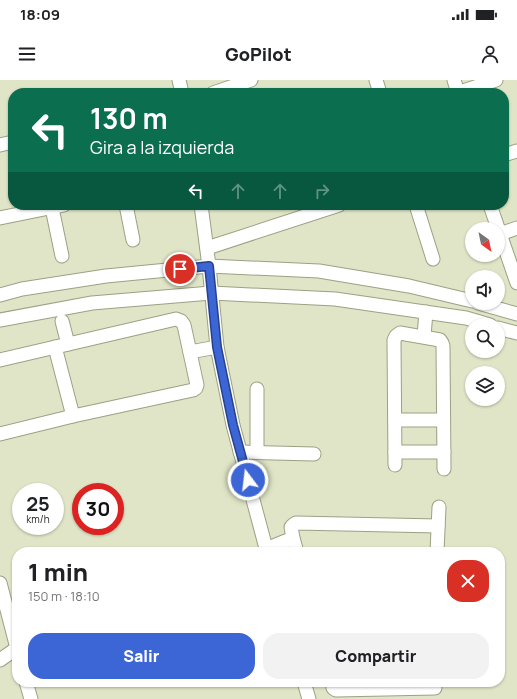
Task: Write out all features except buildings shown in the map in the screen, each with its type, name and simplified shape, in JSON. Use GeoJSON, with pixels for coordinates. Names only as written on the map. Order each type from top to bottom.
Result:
{"type":"FeatureCollection","features":[{"type":"Feature","properties":{"kind":"street"},"geometry":{"type":"LineString","coordinates":[[228,88],[251,80]]}},
{"type":"Feature","properties":{"kind":"street"},"geometry":{"type":"LineString","coordinates":[[473,88],[496,80]]}},
{"type":"Feature","properties":{"kind":"street"},"geometry":{"type":"LineString","coordinates":[[0,218],[39,210]]}},
{"type":"Feature","properties":{"kind":"street"},"geometry":{"type":"LineString","coordinates":[[58,210],[62,256]]}},
{"type":"Feature","properties":{"kind":"street"},"geometry":{"type":"LineString","coordinates":[[127,210],[133,240]]}},
{"type":"Feature","properties":{"kind":"street"},"geometry":{"type":"LineString","coordinates":[[202,210],[217,347],[233,425],[266,547]]}},
{"type":"Feature","properties":{"kind":"street"},"geometry":{"type":"LineString","coordinates":[[206,248],[324,210]]}},
{"type":"Feature","properties":{"kind":"street"},"geometry":{"type":"LineString","coordinates":[[418,210],[433,259]]}},
{"type":"Feature","properties":{"kind":"street"},"geometry":{"type":"LineString","coordinates":[[492,210],[496,222]]}},
{"type":"Feature","properties":{"kind":"street"},"geometry":{"type":"LineString","coordinates":[[505,232],[517,228]]}},
{"type":"Feature","properties":{"kind":"street"},"geometry":{"type":"LineString","coordinates":[[505,248],[517,283]]}},
{"type":"Feature","properties":{"kind":"street"},"geometry":{"type":"LineString","coordinates":[[0,295],[22,289],[106,276],[209,266],[319,271],[409,286],[465,300]]}},
{"type":"Feature","properties":{"kind":"street"},"geometry":{"type":"LineString","coordinates":[[0,320],[92,303],[211,293],[335,299],[466,318],[470,310]]}},
{"type":"Feature","properties":{"kind":"street"},"geometry":{"type":"LineString","coordinates":[[502,310],[517,314]]}},
{"type":"Feature","properties":{"kind":"street"},"geometry":{"type":"LineString","coordinates":[[424,336],[426,312]]}},
{"type":"Feature","properties":{"kind":"street"},"geometry":{"type":"LineString","coordinates":[[0,360],[176,319],[181,321],[184,325],[197,385],[193,390],[72,416],[0,434]]}},
{"type":"Feature","properties":{"kind":"street"},"geometry":{"type":"LineString","coordinates":[[62,321],[61,346],[72,416]]}},
{"type":"Feature","properties":{"kind":"street"},"geometry":{"type":"LineString","coordinates":[[505,330],[517,333]]}},
{"type":"Feature","properties":{"kind":"street"},"geometry":{"type":"LineString","coordinates":[[395,465],[394,340],[400,333],[424,336],[440,340],[442,342],[444,469]]}},
{"type":"Feature","properties":{"kind":"street"},"geometry":{"type":"LineString","coordinates":[[190,352],[217,347]]}},
{"type":"Feature","properties":{"kind":"street"},"geometry":{"type":"LineString","coordinates":[[257,389],[257,452]]}},
{"type":"Feature","properties":{"kind":"street"},"geometry":{"type":"LineString","coordinates":[[395,420],[443,420]]}},
{"type":"Feature","properties":{"kind":"street"},"geometry":{"type":"LineString","coordinates":[[240,452],[314,454]]}},
{"type":"Feature","properties":{"kind":"street"},"geometry":{"type":"LineString","coordinates":[[395,452],[444,452]]}},
{"type":"Feature","properties":{"kind":"street"},"geometry":{"type":"LineString","coordinates":[[437,547],[439,508]]}},
{"type":"Feature","properties":{"kind":"street"},"geometry":{"type":"LineString","coordinates":[[296,547],[291,527],[296,523],[438,526]]}},
{"type":"Feature","properties":{"kind":"street"},"geometry":{"type":"LineString","coordinates":[[275,547],[293,538]]}},
{"type":"Feature","properties":{"kind":"street"},"geometry":{"type":"LineString","coordinates":[[0,583],[12,629]]}},
{"type":"Feature","properties":{"kind":"street"},"geometry":{"type":"LineString","coordinates":[[0,660],[12,652]]}},
{"type":"Feature","properties":{"kind":"street"},"geometry":{"type":"LineString","coordinates":[[27,687],[30,699]]}},
{"type":"Feature","properties":{"kind":"street"},"geometry":{"type":"LineString","coordinates":[[305,687],[309,699]]}},
{"type":"Feature","properties":{"kind":"street"},"geometry":{"type":"LineString","coordinates":[[333,687],[336,690],[435,690]]}},
{"type":"Feature","properties":{"kind":"route"},"geometry":{"type":"LineString","coordinates":[[180,269],[209,266],[217,347],[233,425],[248,480]]}}]}
